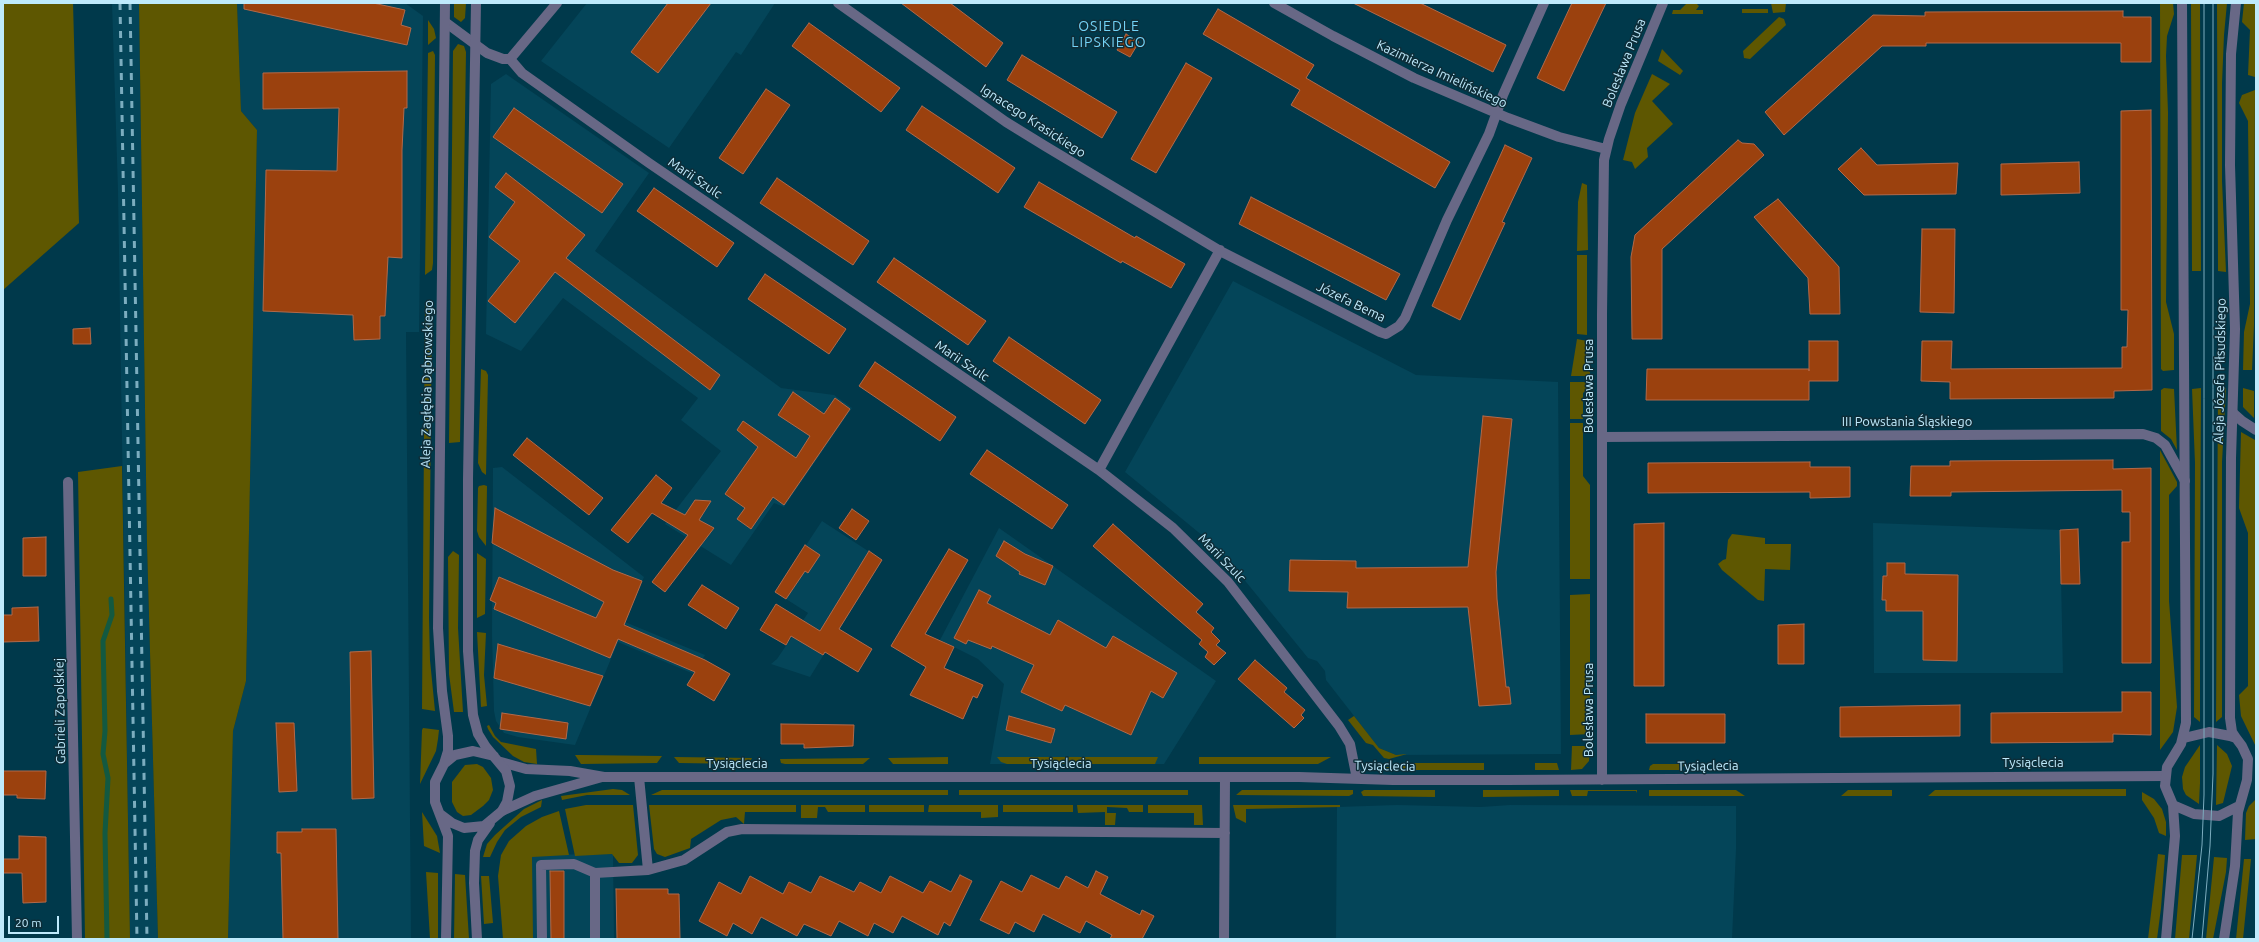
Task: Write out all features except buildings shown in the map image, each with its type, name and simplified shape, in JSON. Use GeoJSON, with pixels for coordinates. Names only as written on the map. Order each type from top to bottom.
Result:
{"type":"FeatureCollection","features":[{"type":"Feature","properties":{"kind":"street","name":"Aleja Zagłębia Dąbrowskiego"},"geometry":{"type":"LineString","coordinates":[[444,764],[448,751],[448,736],[442,691],[438,628],[445,3]]}},
{"type":"Feature","properties":{"kind":"street"},"geometry":{"type":"LineString","coordinates":[[476,3],[468,479],[468,651],[475,725],[481,741],[499,760],[506,771],[510,786],[507,802],[502,811],[492,821],[478,840],[475,851],[474,883],[477,939]]}},
{"type":"Feature","properties":{"kind":"street"},"geometry":{"type":"LineString","coordinates":[[445,22],[495,57],[510,59],[557,3]]}},
{"type":"Feature","properties":{"kind":"street","name":"Ignacego Krasickiego"},"geometry":{"type":"LineString","coordinates":[[838,3],[1006,122],[1220,250]]}},
{"type":"Feature","properties":{"kind":"street","name":"Kazimierza Imielińskiego"},"geometry":{"type":"LineString","coordinates":[[1274,3],[1392,67],[1495,113],[1559,137],[1606,149]]}},
{"type":"Feature","properties":{"kind":"street","name":"Józefa Bema"},"geometry":{"type":"LineString","coordinates":[[1220,250],[1380,332],[1392,332],[1405,318],[1447,220],[1490,134],[1495,113],[1544,3]]}},
{"type":"Feature","properties":{"kind":"street","name":"Bolesława Prusa"},"geometry":{"type":"LineString","coordinates":[[1602,780],[1602,215],[1606,149],[1625,92],[1663,3]]}},
{"type":"Feature","properties":{"kind":"street"},"geometry":{"type":"LineString","coordinates":[[2166,939],[2175,840],[2173,805],[2166,791],[2165,776],[2168,763],[2184,738],[2186,723],[2186,483],[2183,390],[2182,3]]}},
{"type":"Feature","properties":{"kind":"street","name":"Aleja Józefa Piłsudskiego"},"geometry":{"type":"LineString","coordinates":[[2236,3],[2231,83],[2230,172],[2235,271],[2233,412],[2230,466],[2230,718],[2232,732],[2236,738]]}},
{"type":"Feature","properties":{"kind":"street","name":"Marii Szulc"},"geometry":{"type":"LineString","coordinates":[[510,59],[522,74],[1099,470],[1173,528],[1228,582],[1344,733],[1351,748],[1357,779]]}},
{"type":"Feature","properties":{"kind":"street"},"geometry":{"type":"LineString","coordinates":[[1099,470],[1220,250]]}},
{"type":"Feature","properties":{"kind":"street"},"geometry":{"type":"LineString","coordinates":[[2233,412],[2242,421],[2256,430]]}},
{"type":"Feature","properties":{"kind":"street","name":"III Powstania Śląskiego"},"geometry":{"type":"LineString","coordinates":[[1602,437],[2143,434],[2156,438],[2165,445],[2186,483]]}},
{"type":"Feature","properties":{"kind":"street","name":"Gabrieli Zapolskiej"},"geometry":{"type":"LineString","coordinates":[[68,482],[77,939]]}},
{"type":"Feature","properties":{"kind":"street"},"geometry":{"type":"LineString","coordinates":[[2184,738],[2208,732],[2236,738],[2246,754],[2252,774],[2239,806],[2235,866],[2224,939]]}},
{"type":"Feature","properties":{"kind":"street"},"geometry":{"type":"LineString","coordinates":[[446,939],[448,841],[446,828],[435,802],[434,789],[438,773],[444,764],[455,755],[467,752],[479,752],[499,760]]}},
{"type":"Feature","properties":{"kind":"street","name":"Tysiąclecia"},"geometry":{"type":"LineString","coordinates":[[499,760],[526,769],[570,771],[604,777],[1226,777],[1602,780],[2165,776]]}},
{"type":"Feature","properties":{"kind":"street","name":"Tysiąclecia"},"geometry":{"type":"LineString","coordinates":[[502,811],[535,796],[604,777]]}},
{"type":"Feature","properties":{"kind":"street"},"geometry":{"type":"LineString","coordinates":[[639,777],[648,870]]}},
{"type":"Feature","properties":{"kind":"street"},"geometry":{"type":"LineString","coordinates":[[1224,939],[1226,777]]}},
{"type":"Feature","properties":{"kind":"street"},"geometry":{"type":"LineString","coordinates":[[2173,805],[2194,814],[2212,816],[2224,814],[2239,806]]}},
{"type":"Feature","properties":{"kind":"street"},"geometry":{"type":"LineString","coordinates":[[440,814],[452,823],[464,828],[478,828],[492,821]]}},
{"type":"Feature","properties":{"kind":"street"},"geometry":{"type":"LineString","coordinates":[[542,939],[541,865],[574,864],[595,872],[648,870],[684,860],[727,832],[742,829],[1225,833]]}},
{"type":"Feature","properties":{"kind":"street"},"geometry":{"type":"LineString","coordinates":[[595,872],[595,939]]}},
{"type":"Feature","properties":{"kind":"shaded area"},"geometry":{"type":"Polygon","coordinates":[[[3,3],[73,3],[79,223],[3,290],[3,3]]]}},
{"type":"Feature","properties":{"kind":"shaded area"},"geometry":{"type":"Polygon","coordinates":[[[112,3],[139,3],[147,544],[158,939],[130,939],[118,191],[112,3]]]}},
{"type":"Feature","properties":{"kind":"shaded area"},"geometry":{"type":"Polygon","coordinates":[[[139,3],[237,3],[241,111],[257,130],[246,681],[233,731],[228,939],[158,939],[147,544],[139,3]]]}},
{"type":"Feature","properties":{"kind":"shaded area"},"geometry":{"type":"Polygon","coordinates":[[[237,3],[405,3],[423,16],[419,332],[406,332],[411,939],[228,939],[233,731],[246,681],[257,130],[241,111],[237,3]]]}},
{"type":"Feature","properties":{"kind":"shaded area"},"geometry":{"type":"Polygon","coordinates":[[[454,3],[466,3],[465,18],[461,22],[454,17],[454,3]]]}},
{"type":"Feature","properties":{"kind":"shaded area"},"geometry":{"type":"Polygon","coordinates":[[[587,3],[775,3],[741,55],[736,52],[669,148],[541,61],[587,3]]]}},
{"type":"Feature","properties":{"kind":"shaded area"},"geometry":{"type":"Polygon","coordinates":[[[1687,3],[1696,3],[1699,6],[1696,10],[1703,10],[1703,14],[1672,14],[1673,10],[1680,10],[1687,3]]]}},
{"type":"Feature","properties":{"kind":"shaded area"},"geometry":{"type":"Polygon","coordinates":[[[1771,3],[1786,3],[1785,12],[1773,13],[1771,3]]]}},
{"type":"Feature","properties":{"kind":"shaded area"},"geometry":{"type":"Polygon","coordinates":[[[2160,3],[2173,3],[2174,14],[2167,36],[2166,56],[2168,113],[2166,302],[2174,334],[2174,370],[2163,371],[2161,369],[2160,3]]]}},
{"type":"Feature","properties":{"kind":"shaded area"},"geometry":{"type":"Polygon","coordinates":[[[2191,3],[2200,3],[2201,271],[2192,271],[2191,3]]]}},
{"type":"Feature","properties":{"kind":"shaded area"},"geometry":{"type":"Polygon","coordinates":[[[2217,3],[2227,3],[2222,83],[2222,181],[2226,272],[2218,271],[2217,3]]]}},
{"type":"Feature","properties":{"kind":"shaded area"},"geometry":{"type":"Polygon","coordinates":[[[2244,3],[2256,3],[2255,77],[2248,75],[2250,30],[2242,22],[2244,3]]]}},
{"type":"Feature","properties":{"kind":"shaded area"},"geometry":{"type":"Polygon","coordinates":[[[1742,9],[1768,9],[1768,13],[1742,13],[1742,9]]]}},
{"type":"Feature","properties":{"kind":"shaded area"},"geometry":{"type":"Polygon","coordinates":[[[1779,17],[1784,19],[1786,25],[1750,59],[1744,58],[1743,51],[1779,17]]]}},
{"type":"Feature","properties":{"kind":"shaded area"},"geometry":{"type":"Polygon","coordinates":[[[428,20],[434,29],[436,38],[428,45],[428,20]]]}},
{"type":"Feature","properties":{"kind":"shaded area"},"geometry":{"type":"Polygon","coordinates":[[[458,44],[464,46],[466,52],[460,442],[449,443],[453,51],[458,44]]]}},
{"type":"Feature","properties":{"kind":"shaded area"},"geometry":{"type":"Polygon","coordinates":[[[1662,49],[1683,71],[1680,75],[1658,61],[1662,49]]]}},
{"type":"Feature","properties":{"kind":"shaded area"},"geometry":{"type":"Polygon","coordinates":[[[433,51],[435,55],[433,263],[432,270],[425,275],[428,53],[433,51]]]}},
{"type":"Feature","properties":{"kind":"shaded area"},"geometry":{"type":"Polygon","coordinates":[[[506,74],[649,173],[595,251],[781,388],[834,395],[852,408],[784,507],[774,503],[731,565],[665,524],[721,451],[681,420],[698,398],[563,298],[521,351],[486,334],[491,84],[506,74]]]}},
{"type":"Feature","properties":{"kind":"shaded area"},"geometry":{"type":"Polygon","coordinates":[[[1652,74],[1670,84],[1652,101],[1673,124],[1647,148],[1648,157],[1635,169],[1632,162],[1623,160],[1635,113],[1652,74]]]}},
{"type":"Feature","properties":{"kind":"shaded area"},"geometry":{"type":"Polygon","coordinates":[[[2255,90],[2254,325],[2252,370],[2243,370],[2244,332],[2250,304],[2248,121],[2239,103],[2242,95],[2255,90]]]}},
{"type":"Feature","properties":{"kind":"shaded area"},"geometry":{"type":"Polygon","coordinates":[[[1582,183],[1587,185],[1588,250],[1577,251],[1578,202],[1582,183]]]}},
{"type":"Feature","properties":{"kind":"shaded area"},"geometry":{"type":"Polygon","coordinates":[[[1577,255],[1587,255],[1587,335],[1577,334],[1577,255]]]}},
{"type":"Feature","properties":{"kind":"shaded area"},"geometry":{"type":"Polygon","coordinates":[[[1233,281],[1416,375],[1558,382],[1561,754],[1396,755],[1379,748],[1326,680],[1325,671],[1317,661],[1308,658],[1220,550],[1125,472],[1233,281]]]}},
{"type":"Feature","properties":{"kind":"shaded area"},"geometry":{"type":"Polygon","coordinates":[[[425,302],[429,303],[432,309],[429,618],[430,660],[435,711],[422,709],[425,302]]]}},
{"type":"Feature","properties":{"kind":"shaded area"},"geometry":{"type":"Polygon","coordinates":[[[1577,339],[1587,341],[1587,370],[1590,372],[1590,376],[1571,376],[1577,339]]]}},
{"type":"Feature","properties":{"kind":"shaded area"},"geometry":{"type":"Polygon","coordinates":[[[481,369],[486,371],[488,375],[486,475],[482,472],[478,463],[481,369]]]}},
{"type":"Feature","properties":{"kind":"shaded area"},"geometry":{"type":"Polygon","coordinates":[[[1570,382],[1590,382],[1589,387],[1583,393],[1583,419],[1570,419],[1570,382]]]}},
{"type":"Feature","properties":{"kind":"shaded area"},"geometry":{"type":"Polygon","coordinates":[[[2164,388],[2174,389],[2177,450],[2171,439],[2161,431],[2161,390],[2164,388]]]}},
{"type":"Feature","properties":{"kind":"shaded area"},"geometry":{"type":"Polygon","coordinates":[[[2201,388],[2200,722],[2194,717],[2195,463],[2192,389],[2201,388]]]}},
{"type":"Feature","properties":{"kind":"shaded area"},"geometry":{"type":"Polygon","coordinates":[[[2218,388],[2226,388],[2222,462],[2222,717],[2216,722],[2218,388]]]}},
{"type":"Feature","properties":{"kind":"shaded area"},"geometry":{"type":"Polygon","coordinates":[[[2243,388],[2254,391],[2254,418],[2243,407],[2243,388]]]}},
{"type":"Feature","properties":{"kind":"shaded area"},"geometry":{"type":"Polygon","coordinates":[[[1570,423],[1583,423],[1583,476],[1590,485],[1590,579],[1570,579],[1570,423]]]}},
{"type":"Feature","properties":{"kind":"shaded area"},"geometry":{"type":"Polygon","coordinates":[[[2241,432],[2255,440],[2256,747],[2241,716],[2239,695],[2248,686],[2248,533],[2239,508],[2241,432]]]}},
{"type":"Feature","properties":{"kind":"shaded area"},"geometry":{"type":"Polygon","coordinates":[[[2160,450],[2177,482],[2177,486],[2169,495],[2169,601],[2177,707],[2173,732],[2160,750],[2160,450]]]}},
{"type":"Feature","properties":{"kind":"shaded area"},"geometry":{"type":"Polygon","coordinates":[[[122,466],[130,939],[85,939],[78,472],[122,466]]]}},
{"type":"Feature","properties":{"kind":"shaded area"},"geometry":{"type":"Polygon","coordinates":[[[502,467],[644,577],[625,622],[705,655],[694,674],[618,642],[575,745],[518,737],[504,733],[496,721],[494,711],[492,635],[493,468],[502,467]]]}},
{"type":"Feature","properties":{"kind":"shaded area"},"geometry":{"type":"Polygon","coordinates":[[[479,486],[487,486],[486,546],[479,537],[477,531],[478,488],[479,486]]]}},
{"type":"Feature","properties":{"kind":"shaded area"},"geometry":{"type":"Polygon","coordinates":[[[822,521],[882,560],[810,677],[771,664],[777,659],[808,613],[775,592],[822,521]]]}},
{"type":"Feature","properties":{"kind":"shaded area"},"geometry":{"type":"Polygon","coordinates":[[[1873,523],[2060,530],[2063,673],[1874,673],[1873,523]]]}},
{"type":"Feature","properties":{"kind":"shaded area"},"geometry":{"type":"Polygon","coordinates":[[[999,528],[1216,681],[1164,764],[990,764],[1004,684],[978,659],[940,640],[999,528]]]}},
{"type":"Feature","properties":{"kind":"shaded area"},"geometry":{"type":"Polygon","coordinates":[[[1732,534],[1765,538],[1765,544],[1791,544],[1790,570],[1765,569],[1764,601],[1758,600],[1722,570],[1718,564],[1726,559],[1728,540],[1732,534]]]}},
{"type":"Feature","properties":{"kind":"shaded area"},"geometry":{"type":"Polygon","coordinates":[[[453,551],[459,555],[458,628],[463,712],[454,712],[449,674],[448,557],[453,551]]]}},
{"type":"Feature","properties":{"kind":"shaded area"},"geometry":{"type":"Polygon","coordinates":[[[477,553],[486,559],[485,614],[477,618],[477,553]]]}},
{"type":"Feature","properties":{"kind":"shaded area"},"geometry":{"type":"Polygon","coordinates":[[[1590,594],[1590,734],[1570,735],[1570,595],[1590,594]]]}},
{"type":"Feature","properties":{"kind":"shaded area"},"geometry":{"type":"Polygon","coordinates":[[[477,632],[486,633],[484,675],[487,706],[481,707],[477,632]]]}},
{"type":"Feature","properties":{"kind":"shaded area"},"geometry":{"type":"Polygon","coordinates":[[[1354,716],[1379,748],[1396,755],[1407,754],[1389,759],[1384,758],[1373,745],[1366,743],[1348,720],[1354,716]]]}},
{"type":"Feature","properties":{"kind":"shaded area"},"geometry":{"type":"Polygon","coordinates":[[[489,725],[495,736],[501,742],[536,749],[537,764],[524,762],[513,756],[493,737],[487,726],[489,725]]]}},
{"type":"Feature","properties":{"kind":"shaded area"},"geometry":{"type":"Polygon","coordinates":[[[423,728],[439,730],[436,751],[420,784],[422,730],[423,728]]]}},
{"type":"Feature","properties":{"kind":"shaded area"},"geometry":{"type":"Polygon","coordinates":[[[2200,745],[2199,804],[2186,795],[2183,789],[2182,777],[2185,767],[2200,745]]]}},
{"type":"Feature","properties":{"kind":"shaded area"},"geometry":{"type":"Polygon","coordinates":[[[2217,745],[2227,754],[2232,766],[2223,803],[2216,805],[2217,745]]]}},
{"type":"Feature","properties":{"kind":"shaded area"},"geometry":{"type":"Polygon","coordinates":[[[1572,746],[1590,746],[1589,761],[1582,769],[1571,770],[1572,746]]]}},
{"type":"Feature","properties":{"kind":"shaded area"},"geometry":{"type":"Polygon","coordinates":[[[575,755],[662,756],[657,763],[581,764],[575,755]]]}},
{"type":"Feature","properties":{"kind":"shaded area"},"geometry":{"type":"Polygon","coordinates":[[[674,757],[752,758],[750,762],[744,764],[679,763],[674,757]]]}},
{"type":"Feature","properties":{"kind":"shaded area"},"geometry":{"type":"Polygon","coordinates":[[[948,757],[948,764],[893,764],[888,758],[948,757]]]}},
{"type":"Feature","properties":{"kind":"shaded area"},"geometry":{"type":"Polygon","coordinates":[[[997,757],[1158,757],[1155,764],[1007,764],[1001,762],[997,757]]]}},
{"type":"Feature","properties":{"kind":"shaded area"},"geometry":{"type":"Polygon","coordinates":[[[1199,757],[1331,757],[1318,764],[1199,764],[1199,757]]]}},
{"type":"Feature","properties":{"kind":"shaded area"},"geometry":{"type":"Polygon","coordinates":[[[870,758],[863,764],[785,764],[781,763],[780,759],[870,758]]]}},
{"type":"Feature","properties":{"kind":"shaded area"},"geometry":{"type":"Polygon","coordinates":[[[1408,763],[1484,763],[1484,770],[1394,770],[1383,768],[1408,763]]]}},
{"type":"Feature","properties":{"kind":"shaded area"},"geometry":{"type":"Polygon","coordinates":[[[1535,763],[1557,763],[1559,770],[1535,770],[1535,763]]]}},
{"type":"Feature","properties":{"kind":"shaded area"},"geometry":{"type":"Polygon","coordinates":[[[477,764],[483,767],[491,778],[493,790],[489,800],[483,806],[471,815],[463,816],[457,812],[452,802],[452,782],[465,765],[477,764]]]}},
{"type":"Feature","properties":{"kind":"shaded area"},"geometry":{"type":"Polygon","coordinates":[[[1653,764],[1686,764],[1679,770],[1649,770],[1650,766],[1653,764]]]}},
{"type":"Feature","properties":{"kind":"shaded area"},"geometry":{"type":"Polygon","coordinates":[[[613,789],[622,790],[630,795],[587,795],[562,800],[561,796],[613,789]]]}},
{"type":"Feature","properties":{"kind":"shaded area"},"geometry":{"type":"Polygon","coordinates":[[[2126,789],[2126,796],[1928,796],[1935,790],[2126,789]]]}},
{"type":"Feature","properties":{"kind":"shaded area"},"geometry":{"type":"Polygon","coordinates":[[[662,790],[948,790],[948,795],[651,795],[662,790]]]}},
{"type":"Feature","properties":{"kind":"shaded area"},"geometry":{"type":"Polygon","coordinates":[[[959,790],[1188,790],[1188,795],[959,795],[959,790]]]}},
{"type":"Feature","properties":{"kind":"shaded area"},"geometry":{"type":"Polygon","coordinates":[[[1242,790],[1353,790],[1353,794],[1349,796],[1236,795],[1242,790]]]}},
{"type":"Feature","properties":{"kind":"shaded area"},"geometry":{"type":"Polygon","coordinates":[[[1364,790],[1435,790],[1435,797],[1363,796],[1361,792],[1364,790]]]}},
{"type":"Feature","properties":{"kind":"shaded area"},"geometry":{"type":"Polygon","coordinates":[[[1483,790],[1559,790],[1559,796],[1483,797],[1483,790]]]}},
{"type":"Feature","properties":{"kind":"shaded area"},"geometry":{"type":"Polygon","coordinates":[[[1570,790],[1637,790],[1637,793],[1636,791],[1588,791],[1587,796],[1572,796],[1570,790]]]}},
{"type":"Feature","properties":{"kind":"shaded area"},"geometry":{"type":"Polygon","coordinates":[[[1649,790],[1736,790],[1745,796],[1649,796],[1649,790]]]}},
{"type":"Feature","properties":{"kind":"shaded area"},"geometry":{"type":"Polygon","coordinates":[[[1848,790],[1892,790],[1892,796],[1841,796],[1848,790]]]}},
{"type":"Feature","properties":{"kind":"shaded area"},"geometry":{"type":"Polygon","coordinates":[[[2142,792],[2154,799],[2162,809],[2166,822],[2166,836],[2159,833],[2154,818],[2142,800],[2142,792]]]}},
{"type":"Feature","properties":{"kind":"shaded area"},"geometry":{"type":"Polygon","coordinates":[[[2256,799],[2256,839],[2245,840],[2246,813],[2249,806],[2256,799]]]}},
{"type":"Feature","properties":{"kind":"shaded area"},"geometry":{"type":"Polygon","coordinates":[[[542,800],[541,807],[521,817],[505,830],[490,857],[483,857],[487,844],[495,835],[524,809],[542,800]]]}},
{"type":"Feature","properties":{"kind":"shaded area"},"geometry":{"type":"Polygon","coordinates":[[[586,805],[633,805],[638,855],[632,863],[619,863],[612,854],[575,856],[565,809],[586,805]]]}},
{"type":"Feature","properties":{"kind":"shaded area"},"geometry":{"type":"Polygon","coordinates":[[[649,805],[796,805],[796,812],[745,812],[744,824],[736,817],[721,820],[691,839],[690,848],[665,857],[657,854],[654,849],[649,805]]]}},
{"type":"Feature","properties":{"kind":"shaded area"},"geometry":{"type":"Polygon","coordinates":[[[801,805],[865,805],[865,812],[828,812],[825,807],[818,807],[817,818],[801,818],[801,805]]]}},
{"type":"Feature","properties":{"kind":"shaded area"},"geometry":{"type":"Polygon","coordinates":[[[869,805],[924,805],[924,812],[869,812],[869,805]]]}},
{"type":"Feature","properties":{"kind":"shaded area"},"geometry":{"type":"Polygon","coordinates":[[[929,805],[998,805],[998,817],[981,818],[981,812],[928,812],[929,805]]]}},
{"type":"Feature","properties":{"kind":"shaded area"},"geometry":{"type":"Polygon","coordinates":[[[1003,805],[1073,805],[1073,812],[1003,812],[1003,805]]]}},
{"type":"Feature","properties":{"kind":"shaded area"},"geometry":{"type":"Polygon","coordinates":[[[1077,805],[1143,805],[1143,812],[1129,812],[1127,808],[1107,807],[1107,813],[1116,813],[1115,825],[1105,825],[1105,812],[1078,813],[1077,805]]]}},
{"type":"Feature","properties":{"kind":"shaded area"},"geometry":{"type":"Polygon","coordinates":[[[1148,805],[1202,805],[1203,825],[1194,825],[1194,813],[1148,813],[1148,805]]]}},
{"type":"Feature","properties":{"kind":"shaded area"},"geometry":{"type":"Polygon","coordinates":[[[1233,805],[1340,805],[1340,807],[1246,809],[1246,823],[1236,818],[1233,805]]]}},
{"type":"Feature","properties":{"kind":"shaded area"},"geometry":{"type":"Polygon","coordinates":[[[1397,805],[1481,807],[1510,805],[1736,806],[1736,849],[1732,939],[1336,939],[1337,807],[1397,805]]]}},
{"type":"Feature","properties":{"kind":"shaded area"},"geometry":{"type":"Polygon","coordinates":[[[559,811],[569,855],[532,857],[533,939],[503,939],[498,876],[501,855],[509,841],[526,826],[542,817],[559,811]]]}},
{"type":"Feature","properties":{"kind":"shaded area"},"geometry":{"type":"Polygon","coordinates":[[[422,812],[437,836],[440,853],[424,846],[422,812]]]}},
{"type":"Feature","properties":{"kind":"shaded area"},"geometry":{"type":"Polygon","coordinates":[[[613,854],[614,939],[526,939],[525,855],[613,854]]]}},
{"type":"Feature","properties":{"kind":"shaded area"},"geometry":{"type":"Polygon","coordinates":[[[2158,854],[2165,855],[2161,908],[2157,939],[2148,939],[2158,854]]]}},
{"type":"Feature","properties":{"kind":"shaded area"},"geometry":{"type":"Polygon","coordinates":[[[2182,855],[2197,855],[2189,939],[2175,939],[2182,855]]]}},
{"type":"Feature","properties":{"kind":"shaded area"},"geometry":{"type":"Polygon","coordinates":[[[2214,857],[2227,858],[2226,872],[2213,939],[2206,939],[2214,857]]]}},
{"type":"Feature","properties":{"kind":"shaded area"},"geometry":{"type":"Polygon","coordinates":[[[2244,859],[2251,859],[2243,939],[2236,939],[2244,859]]]}},
{"type":"Feature","properties":{"kind":"shaded area"},"geometry":{"type":"Polygon","coordinates":[[[426,872],[438,873],[438,939],[430,939],[426,872]]]}},
{"type":"Feature","properties":{"kind":"shaded area"},"geometry":{"type":"Polygon","coordinates":[[[455,874],[465,875],[469,939],[454,939],[455,874]]]}},
{"type":"Feature","properties":{"kind":"shaded area"},"geometry":{"type":"Polygon","coordinates":[[[481,876],[489,876],[493,923],[484,924],[481,876]]]}},
{"type":"Feature","properties":{"kind":"waterway"},"geometry":{"type":"LineString","coordinates":[[107,939],[105,833],[108,778],[103,754],[105,731],[103,641],[112,615],[111,599]]}},
{"type":"Feature","properties":{"kind":"tram line"},"geometry":{"type":"LineString","coordinates":[[2192,939],[2202,845],[2204,795],[2204,3]]}},
{"type":"Feature","properties":{"kind":"tram line"},"geometry":{"type":"LineString","coordinates":[[2202,939],[2210,846],[2213,774],[2213,3]]}},
{"type":"Feature","properties":{"kind":"railway"},"geometry":{"type":"LineString","coordinates":[[120,3],[137,939]]}},
{"type":"Feature","properties":{"kind":"railway"},"geometry":{"type":"LineString","coordinates":[[130,3],[147,939]]}},
{"type":"Feature","properties":{"kind":"district","name":"OSIEDLE LIPSKIEGO"},"geometry":{"type":"Point","coordinates":[1109,34]}}]}
